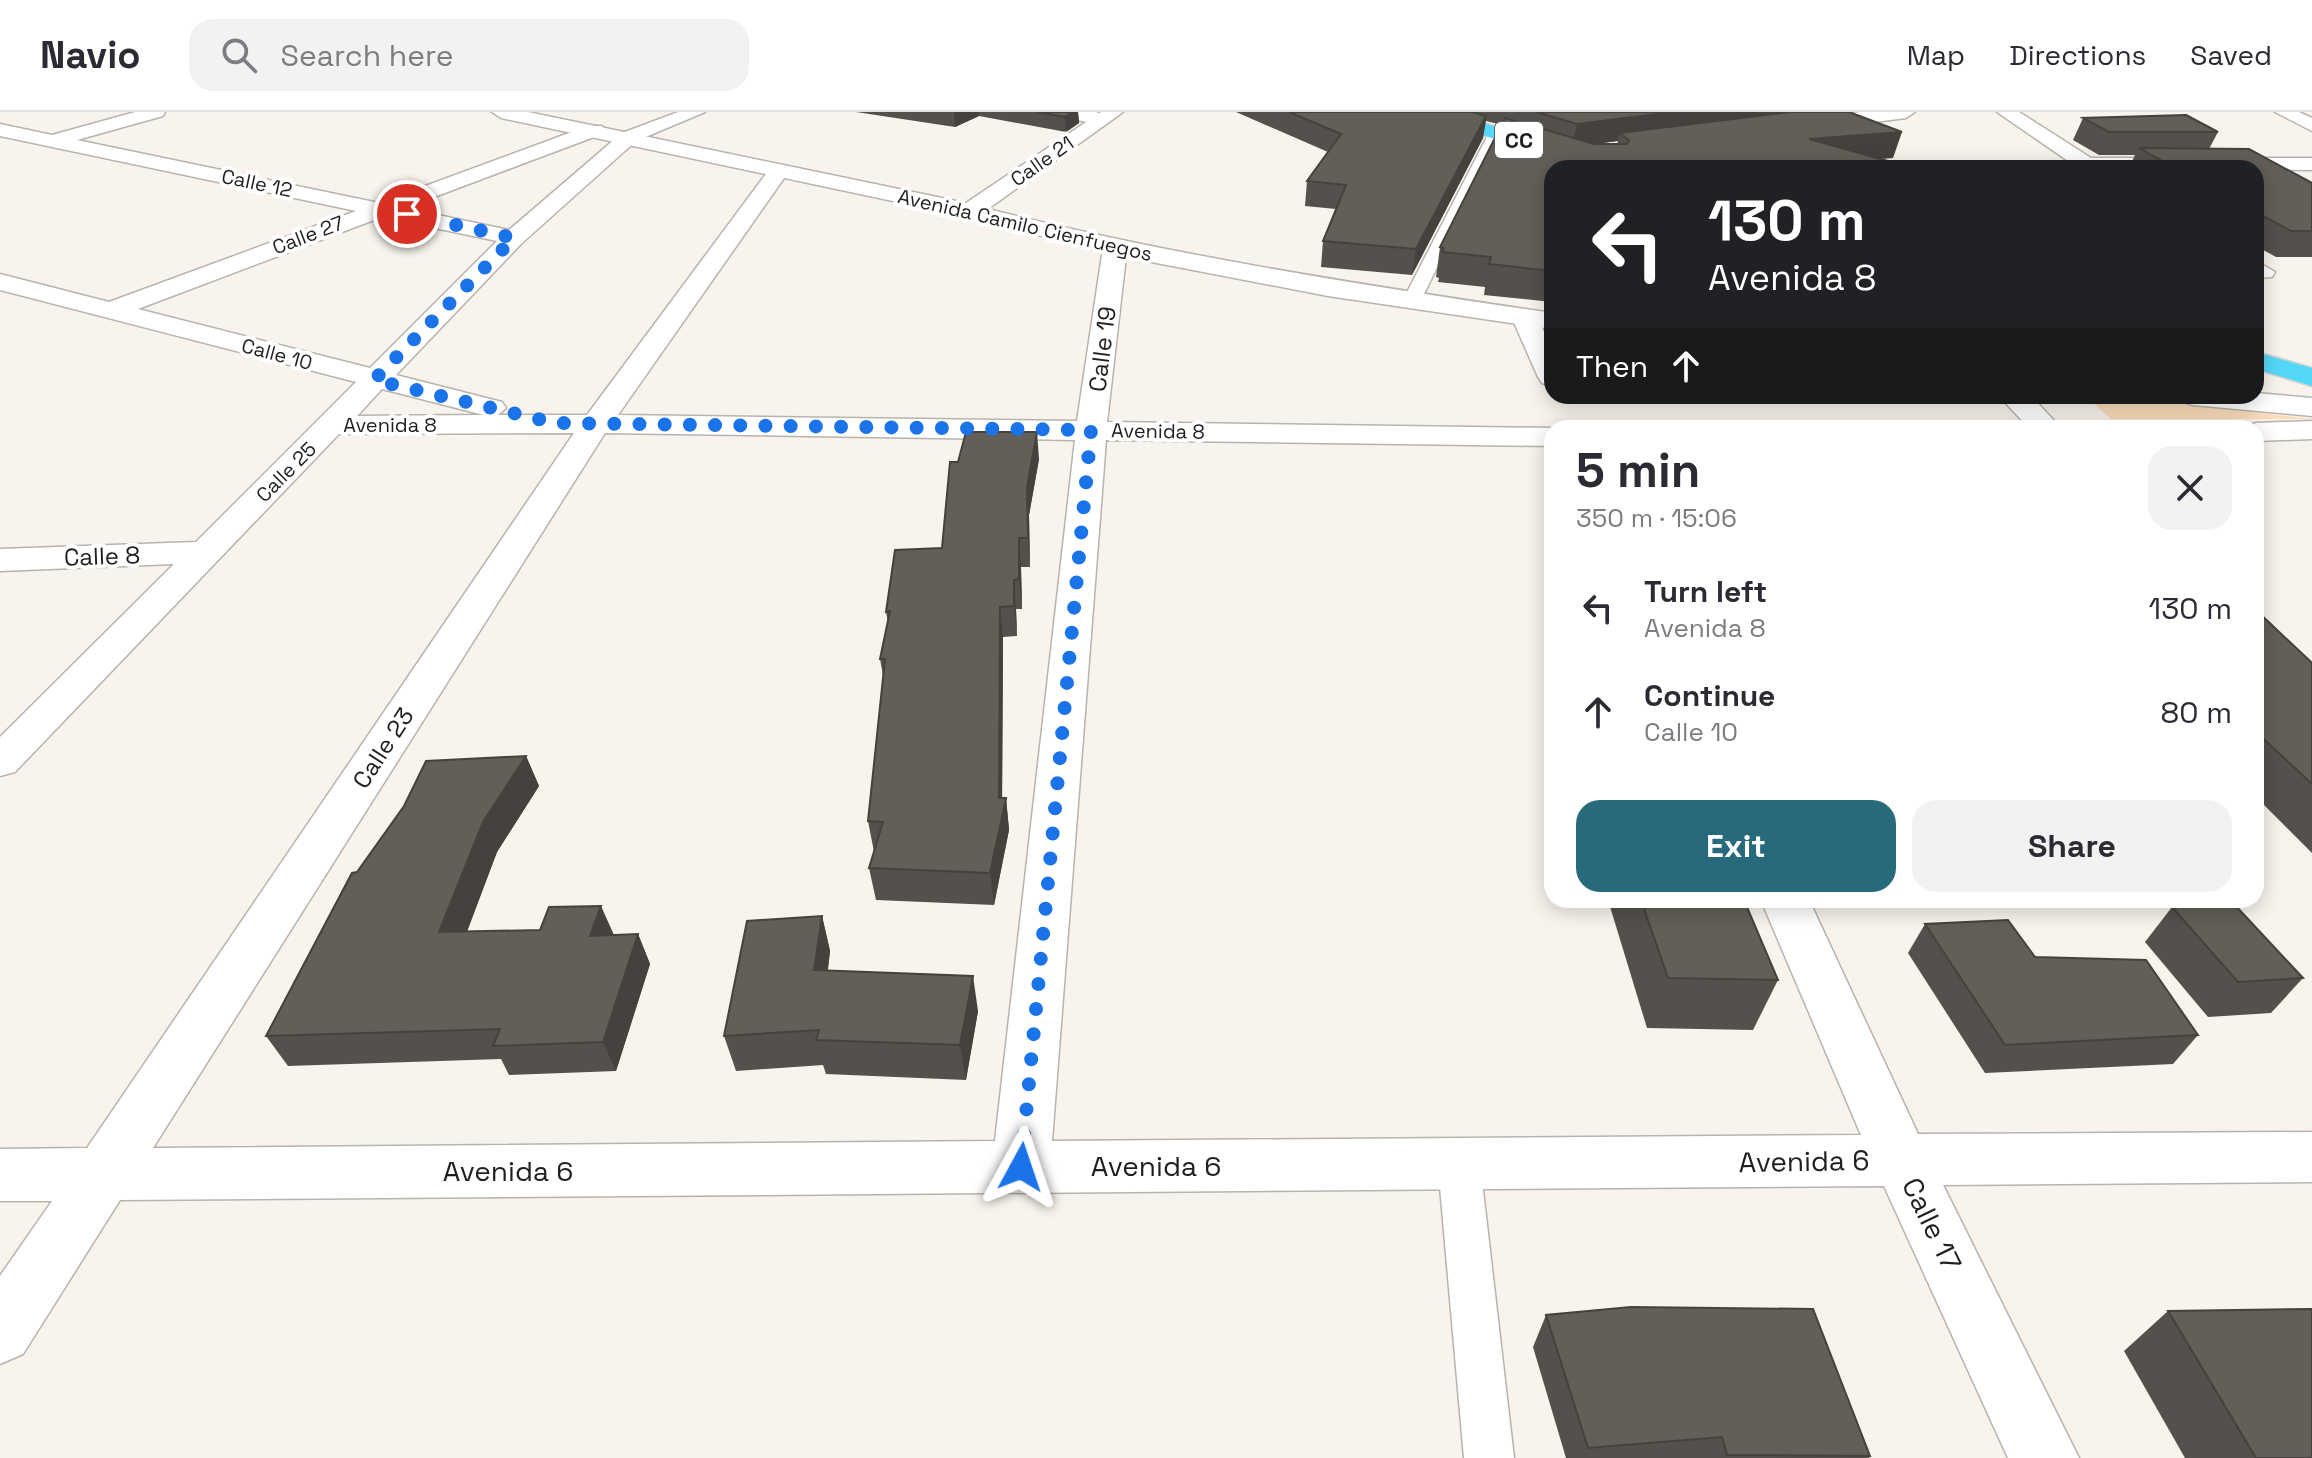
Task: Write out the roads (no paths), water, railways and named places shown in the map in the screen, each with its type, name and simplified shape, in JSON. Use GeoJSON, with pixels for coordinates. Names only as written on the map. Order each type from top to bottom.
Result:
{"type":"FeatureCollection","features":[{"type":"Feature","properties":{"kind":"highway","name":"CC"},"geometry":{"type":"LineString","coordinates":[[1427,112],[1572,156],[1614,159]]}},
{"type":"Feature","properties":{"kind":"highway"},"geometry":{"type":"LineString","coordinates":[[2264,362],[2312,377]]}},
{"type":"Feature","properties":{"kind":"street"},"geometry":{"type":"LineString","coordinates":[[13,152],[156,112]]}},
{"type":"Feature","properties":{"kind":"street","name":"Avenida Camilo Cienfuegos"},"geometry":{"type":"LineString","coordinates":[[501,112],[970,211],[1115,248],[1411,302],[1538,319]]}},
{"type":"Feature","properties":{"kind":"street","name":"Calle 25"},"geometry":{"type":"LineString","coordinates":[[0,762],[514,238],[629,137],[696,112]]}},
{"type":"Feature","properties":{"kind":"street"},"geometry":{"type":"LineString","coordinates":[[1063,112],[1108,116]]}},
{"type":"Feature","properties":{"kind":"street"},"geometry":{"type":"LineString","coordinates":[[1822,112],[1845,119]]}},
{"type":"Feature","properties":{"kind":"street"},"geometry":{"type":"LineString","coordinates":[[1784,127],[1906,112]]}},
{"type":"Feature","properties":{"kind":"street"},"geometry":{"type":"LineString","coordinates":[[2006,112],[2078,160]]}},
{"type":"Feature","properties":{"kind":"street"},"geometry":{"type":"LineString","coordinates":[[2284,112],[2312,125]]}},
{"type":"Feature","properties":{"kind":"street","name":"Calle 21"},"geometry":{"type":"LineString","coordinates":[[970,211],[1108,116]]}},
{"type":"Feature","properties":{"kind":"street","name":"Calle 12"},"geometry":{"type":"LineString","coordinates":[[0,130],[514,238]]}},
{"type":"Feature","properties":{"kind":"street","name":"Calle 27"},"geometry":{"type":"LineString","coordinates":[[112,310],[595,130]]}},
{"type":"Feature","properties":{"kind":"street"},"geometry":{"type":"LineString","coordinates":[[2264,165],[2312,164]]}},
{"type":"Feature","properties":{"kind":"street","name":"Calle 23"},"geometry":{"type":"LineString","coordinates":[[0,1332],[104,1174],[576,424],[778,171]]}},
{"type":"Feature","properties":{"kind":"street","name":"Calle 19"},"geometry":{"type":"LineString","coordinates":[[1021,1167],[1091,430],[1115,248]]}},
{"type":"Feature","properties":{"kind":"street","name":"Calle 10"},"geometry":{"type":"LineString","coordinates":[[0,282],[374,380],[576,424]]}},
{"type":"Feature","properties":{"kind":"street"},"geometry":{"type":"LineString","coordinates":[[1538,319],[1544,344]]}},
{"type":"Feature","properties":{"kind":"street"},"geometry":{"type":"LineString","coordinates":[[2264,365],[2285,377],[2287,387],[2266,403]]}},
{"type":"Feature","properties":{"kind":"street"},"geometry":{"type":"LineString","coordinates":[[2266,403],[2312,407]]}},
{"type":"Feature","properties":{"kind":"street"},"geometry":{"type":"LineString","coordinates":[[2022,404],[2038,420]]}},
{"type":"Feature","properties":{"kind":"street","name":"Avenida 8"},"geometry":{"type":"LineString","coordinates":[[333,425],[576,424],[1091,430],[1565,417]]}},
{"type":"Feature","properties":{"kind":"street"},"geometry":{"type":"LineString","coordinates":[[2264,432],[2312,430]]}},
{"type":"Feature","properties":{"kind":"street","name":"Calle 8"},"geometry":{"type":"LineString","coordinates":[[0,560],[205,552]]}},
{"type":"Feature","properties":{"kind":"street","name":"Calle 17"},"geometry":{"type":"LineString","coordinates":[[1789,908],[1901,1160],[2044,1458]]}},
{"type":"Feature","properties":{"kind":"street","name":"Avenida 6"},"geometry":{"type":"LineString","coordinates":[[0,1175],[2312,1157]]}},
{"type":"Feature","properties":{"kind":"lane"},"geometry":{"type":"LineString","coordinates":[[1411,302],[1496,133]]}},
{"type":"Feature","properties":{"kind":"lane"},"geometry":{"type":"LineString","coordinates":[[1459,1164],[1489,1458]]}}]}
